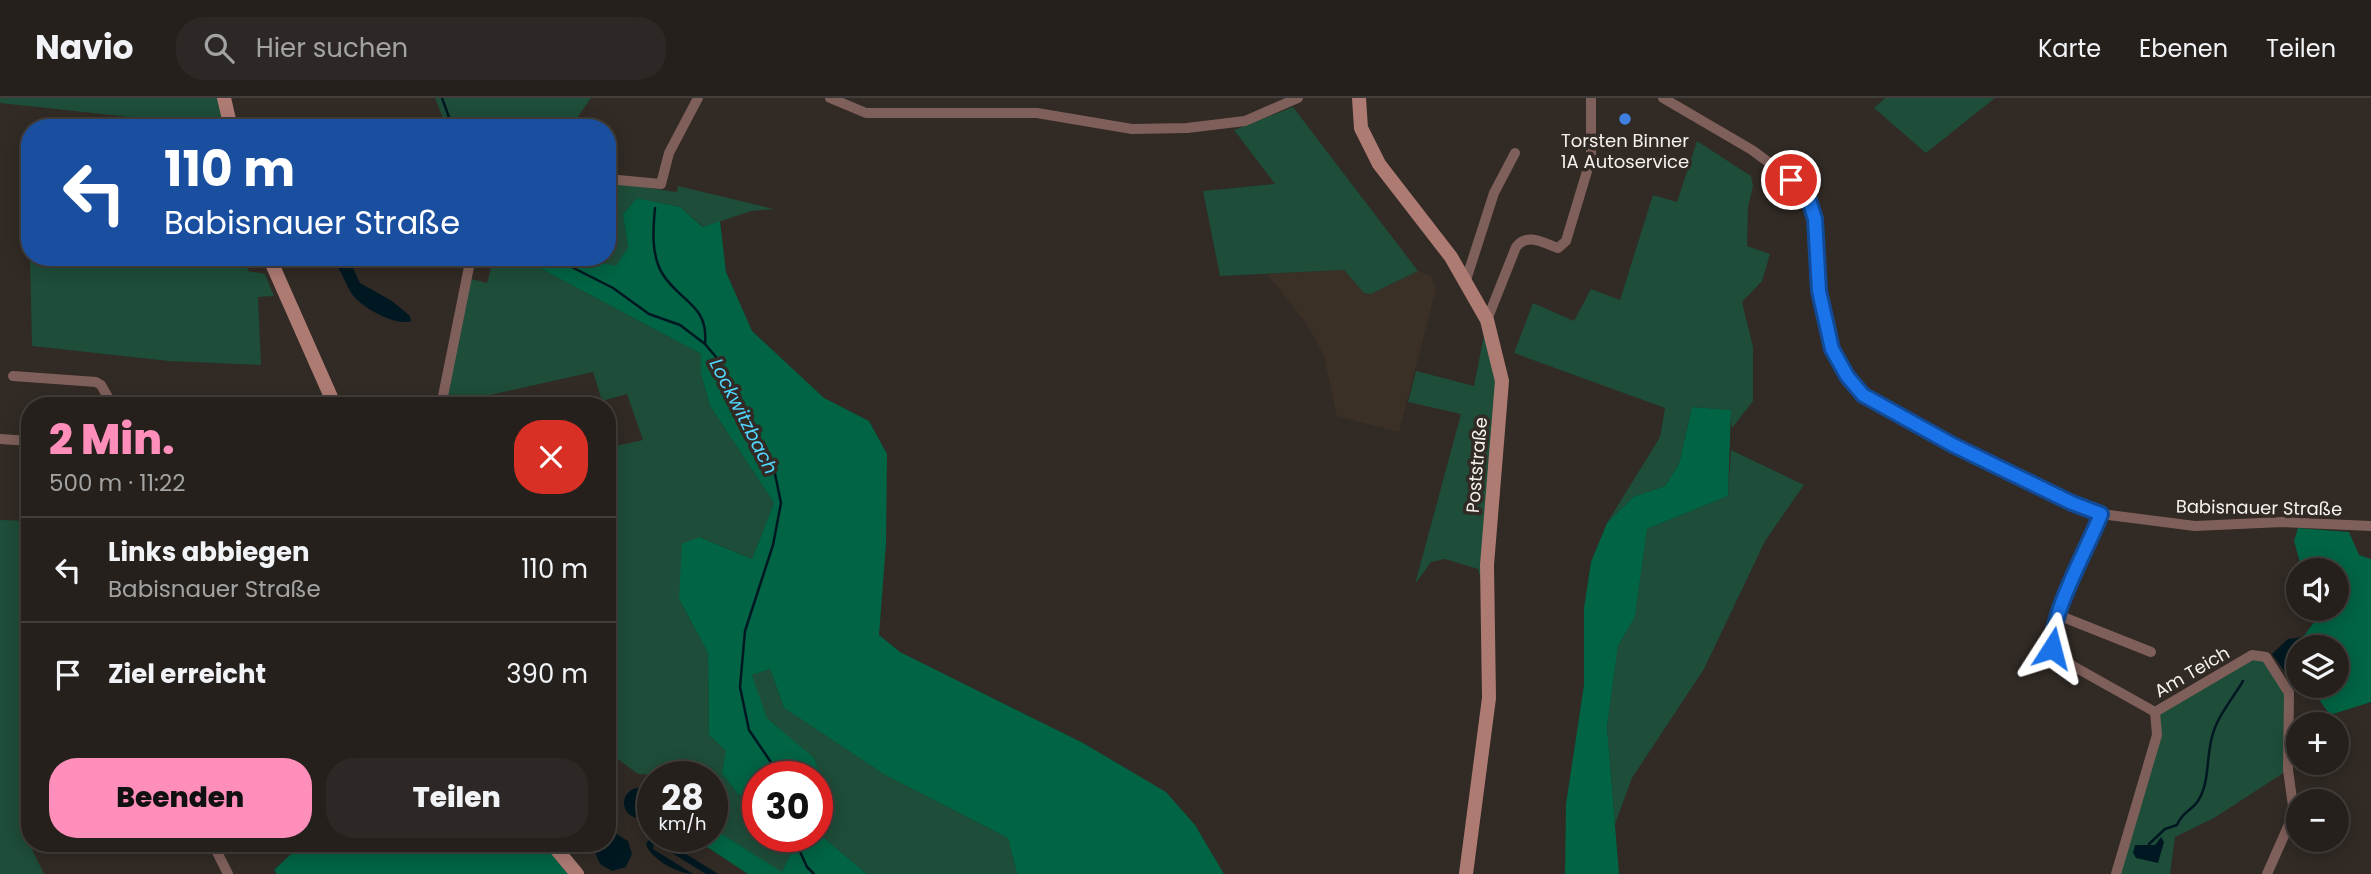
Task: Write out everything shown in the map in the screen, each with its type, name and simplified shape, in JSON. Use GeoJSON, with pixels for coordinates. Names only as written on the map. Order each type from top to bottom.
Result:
{"type":"FeatureCollection","features":[{"type":"Feature","properties":{"kind":"street"},"geometry":{"type":"LineString","coordinates":[[224,98],[229,119]]}},
{"type":"Feature","properties":{"kind":"street"},"geometry":{"type":"LineString","coordinates":[[616,179],[661,184],[669,153],[698,98]]}},
{"type":"Feature","properties":{"kind":"street"},"geometry":{"type":"LineString","coordinates":[[830,98],[866,113],[1037,113],[1119,128],[1160,129],[1245,121],[1298,98]]}},
{"type":"Feature","properties":{"kind":"street","name":"Poststraße"},"geometry":{"type":"LineString","coordinates":[[1359,98],[1361,128],[1379,164],[1466,279],[1487,320],[1502,381],[1487,565],[1489,698],[1466,874]]}},
{"type":"Feature","properties":{"kind":"street"},"geometry":{"type":"LineString","coordinates":[[1487,320],[1516,247],[1522,239],[1529,238],[1558,248],[1566,241],[1591,158],[1591,98]]}},
{"type":"Feature","properties":{"kind":"street","name":"Babisnauer Straße"},"geometry":{"type":"LineString","coordinates":[[1663,98],[1752,150],[1791,180],[1809,200],[1815,219],[1819,291],[1832,349],[1847,376],[1863,395],[1965,451],[2072,503],[2101,514],[2195,526],[2282,522],[2371,526]]}},
{"type":"Feature","properties":{"kind":"street"},"geometry":{"type":"LineString","coordinates":[[1466,279],[1494,193],[1514,153]]}},
{"type":"Feature","properties":{"kind":"street"},"geometry":{"type":"LineString","coordinates":[[273,266],[331,397]]}},
{"type":"Feature","properties":{"kind":"street"},"geometry":{"type":"LineString","coordinates":[[442,397],[469,266]]}},
{"type":"Feature","properties":{"kind":"street"},"geometry":{"type":"LineString","coordinates":[[12,376],[96,382],[102,385],[110,397]]}},
{"type":"Feature","properties":{"kind":"street"},"geometry":{"type":"LineString","coordinates":[[0,439],[21,440]]}},
{"type":"Feature","properties":{"kind":"street"},"geometry":{"type":"LineString","coordinates":[[2101,514],[2057,615],[2052,648],[2060,656],[2155,712],[2157,735],[2116,874]]}},
{"type":"Feature","properties":{"kind":"street"},"geometry":{"type":"LineString","coordinates":[[2057,615],[2151,652]]}},
{"type":"Feature","properties":{"kind":"street","name":"Am Teich"},"geometry":{"type":"LineString","coordinates":[[2155,712],[2252,655],[2266,657],[2289,693],[2288,770],[2294,813],[2267,874]]}},
{"type":"Feature","properties":{"kind":"street"},"geometry":{"type":"LineString","coordinates":[[217,852],[228,874]]}},
{"type":"Feature","properties":{"kind":"street"},"geometry":{"type":"LineString","coordinates":[[559,852],[577,874]]}},
{"type":"Feature","properties":{"kind":"shaded area"},"geometry":{"type":"Polygon","coordinates":[[[1344,270],[1364,293],[1371,294],[1418,271],[1431,276],[1436,289],[1399,432],[1337,416],[1324,356],[1306,323],[1267,274],[1344,270]]]}},
{"type":"Feature","properties":{"kind":"green space"},"geometry":{"type":"Polygon","coordinates":[[[0,98],[224,98],[229,119],[148,119],[0,103],[0,98]]]}},
{"type":"Feature","properties":{"kind":"green space"},"geometry":{"type":"Polygon","coordinates":[[[435,98],[591,98],[576,119],[443,119],[435,98]]]}},
{"type":"Feature","properties":{"kind":"green space"},"geometry":{"type":"Polygon","coordinates":[[[1885,98],[1995,98],[1926,153],[1874,108],[1885,98]]]}},
{"type":"Feature","properties":{"kind":"green space"},"geometry":{"type":"Polygon","coordinates":[[[1293,107],[1418,271],[1371,294],[1364,293],[1344,270],[1220,276],[1203,191],[1275,184],[1234,130],[1293,107]]]}},
{"type":"Feature","properties":{"kind":"green space"},"geometry":{"type":"Polygon","coordinates":[[[1697,141],[1751,176],[1753,186],[1748,207],[1747,246],[1770,254],[1762,281],[1742,302],[1753,347],[1753,401],[1732,428],[1730,410],[1692,407],[1679,464],[1665,486],[1633,497],[1607,523],[1660,437],[1665,408],[1514,353],[1533,303],[1574,321],[1591,289],[1620,300],[1653,195],[1677,202],[1697,141]]]}},
{"type":"Feature","properties":{"kind":"green space"},"geometry":{"type":"Polygon","coordinates":[[[616,183],[677,192],[678,186],[774,209],[751,211],[704,227],[680,207],[637,198],[623,214],[628,247],[616,267],[612,266],[616,266],[616,183]]]}},
{"type":"Feature","properties":{"kind":"green space"},"geometry":{"type":"Polygon","coordinates":[[[637,198],[680,207],[703,227],[720,221],[726,272],[752,331],[824,398],[869,421],[887,454],[886,543],[879,635],[900,652],[1083,743],[1166,792],[1195,825],[1224,874],[1017,874],[1008,838],[885,775],[784,708],[770,669],[752,675],[767,718],[815,761],[742,761],[742,795],[738,794],[728,781],[728,761],[724,761],[726,751],[709,735],[708,653],[679,599],[682,544],[700,537],[752,559],[774,503],[710,406],[701,374],[701,354],[536,266],[616,266],[628,247],[623,214],[637,198]]]}},
{"type":"Feature","properties":{"kind":"green space"},"geometry":{"type":"Polygon","coordinates":[[[30,266],[247,266],[248,271],[265,274],[274,296],[258,297],[261,365],[169,361],[32,346],[30,266]]]}},
{"type":"Feature","properties":{"kind":"green space"},"geometry":{"type":"Polygon","coordinates":[[[492,266],[536,266],[701,354],[701,374],[710,406],[774,503],[752,559],[701,537],[679,599],[708,653],[709,735],[726,751],[738,794],[742,795],[742,847],[728,838],[728,761],[637,761],[637,773],[619,760],[616,761],[616,446],[643,440],[627,394],[601,397],[593,372],[481,397],[447,397],[471,279],[487,283],[492,266]]]}},
{"type":"Feature","properties":{"kind":"green space"},"geometry":{"type":"Polygon","coordinates":[[[1487,320],[1502,381],[1487,601],[1478,569],[1445,559],[1431,562],[1415,584],[1461,414],[1408,402],[1416,371],[1474,386],[1487,320]]]}},
{"type":"Feature","properties":{"kind":"green space"},"geometry":{"type":"Polygon","coordinates":[[[1692,407],[1731,410],[1728,496],[1647,529],[1635,617],[1618,646],[1607,727],[1619,874],[1565,874],[1566,804],[1584,685],[1584,608],[1591,562],[1607,523],[1633,497],[1665,486],[1679,464],[1692,407]]]}},
{"type":"Feature","properties":{"kind":"green space"},"geometry":{"type":"Polygon","coordinates":[[[1731,450],[1804,485],[1765,541],[1704,669],[1632,778],[1615,824],[1607,727],[1618,646],[1635,617],[1647,529],[1728,496],[1731,450]]]}},
{"type":"Feature","properties":{"kind":"green space"},"geometry":{"type":"Polygon","coordinates":[[[0,520],[21,521],[21,852],[33,852],[44,874],[0,874],[0,520]]]}},
{"type":"Feature","properties":{"kind":"green space"},"geometry":{"type":"Polygon","coordinates":[[[2298,528],[2349,532],[2359,555],[2371,559],[2371,702],[2339,712],[2328,712],[2320,701],[2322,698],[2349,698],[2349,635],[2304,635],[2315,621],[2349,621],[2349,558],[2299,558],[2294,541],[2298,528]]]}},
{"type":"Feature","properties":{"kind":"green space"},"geometry":{"type":"Polygon","coordinates":[[[2260,654],[2286,689],[2286,698],[2289,698],[2289,712],[2286,712],[2286,771],[2214,818],[2175,837],[2170,874],[2116,874],[2157,735],[2155,712],[2260,654]]]}},
{"type":"Feature","properties":{"kind":"green space"},"geometry":{"type":"Polygon","coordinates":[[[770,669],[784,708],[885,775],[1008,838],[1017,874],[867,874],[833,845],[833,761],[815,761],[767,718],[751,675],[770,669]]]}},
{"type":"Feature","properties":{"kind":"green space"},"geometry":{"type":"Polygon","coordinates":[[[728,838],[742,847],[742,852],[750,852],[782,872],[792,852],[833,852],[833,845],[867,874],[748,874],[715,852],[728,852],[728,838]]]}},
{"type":"Feature","properties":{"kind":"green space"},"geometry":{"type":"Polygon","coordinates":[[[293,852],[550,852],[568,874],[277,874],[274,870],[293,852]]]}},
{"type":"Feature","properties":{"kind":"green space"},"geometry":{"type":"Polygon","coordinates":[[[749,852],[792,852],[782,873],[749,852]]]}},
{"type":"Feature","properties":{"kind":"water"},"geometry":{"type":"Polygon","coordinates":[[[336,266],[352,266],[360,283],[392,301],[410,316],[411,321],[388,319],[371,310],[357,299],[336,266]]]}},
{"type":"Feature","properties":{"kind":"water"},"geometry":{"type":"Polygon","coordinates":[[[2286,641],[2286,673],[2272,654],[2286,641]]]}},
{"type":"Feature","properties":{"kind":"water"},"geometry":{"type":"Polygon","coordinates":[[[637,788],[637,818],[625,809],[624,803],[625,797],[637,788]]]}},
{"type":"Feature","properties":{"kind":"water"},"geometry":{"type":"Polygon","coordinates":[[[616,834],[628,841],[632,854],[626,867],[612,871],[600,864],[597,852],[616,852],[616,834]]]}},
{"type":"Feature","properties":{"kind":"water"},"geometry":{"type":"Polygon","coordinates":[[[2161,837],[2164,842],[2158,863],[2136,858],[2133,853],[2135,845],[2155,845],[2161,837]]]}},
{"type":"Feature","properties":{"kind":"water"},"geometry":{"type":"Polygon","coordinates":[[[651,852],[658,852],[693,874],[666,865],[651,852]]]}},
{"type":"Feature","properties":{"kind":"water"},"geometry":{"type":"Polygon","coordinates":[[[670,852],[683,852],[718,874],[706,874],[670,852]]]}},
{"type":"Feature","properties":{"kind":"waterway","name":"Lockwitzbach"},"geometry":{"type":"LineString","coordinates":[[442,98],[450,119]]}},
{"type":"Feature","properties":{"kind":"waterway"},"geometry":{"type":"LineString","coordinates":[[655,208],[654,241],[658,266],[669,283],[698,312],[705,331],[705,344]]}},
{"type":"Feature","properties":{"kind":"waterway","name":"Lockwitzbach"},"geometry":{"type":"LineString","coordinates":[[570,266],[613,288],[649,314],[680,325],[705,344],[716,357],[735,405],[774,469],[781,503],[773,545],[745,631],[740,687],[749,730],[770,761]]}},
{"type":"Feature","properties":{"kind":"waterway"},"geometry":{"type":"LineString","coordinates":[[2149,844],[2165,829],[2177,825],[2181,817],[2198,801],[2206,778],[2214,729],[2243,681]]}},
{"type":"Feature","properties":{"kind":"waterway","name":"Lockwitzbach"},"geometry":{"type":"LineString","coordinates":[[800,852],[807,867],[814,874]]}},
{"type":"Feature","properties":{"kind":"place","name":"Torsten Binner 1A Autoservice"},"geometry":{"type":"Point","coordinates":[1625,119]}},
{"type":"Feature","properties":{"kind":"route"},"geometry":{"type":"LineString","coordinates":[[1791,180],[1809,200],[1815,219],[1819,291],[1832,349],[1847,376],[1863,395],[1953,445],[2072,503],[2101,514],[2057,615],[2052,648]]}}]}
